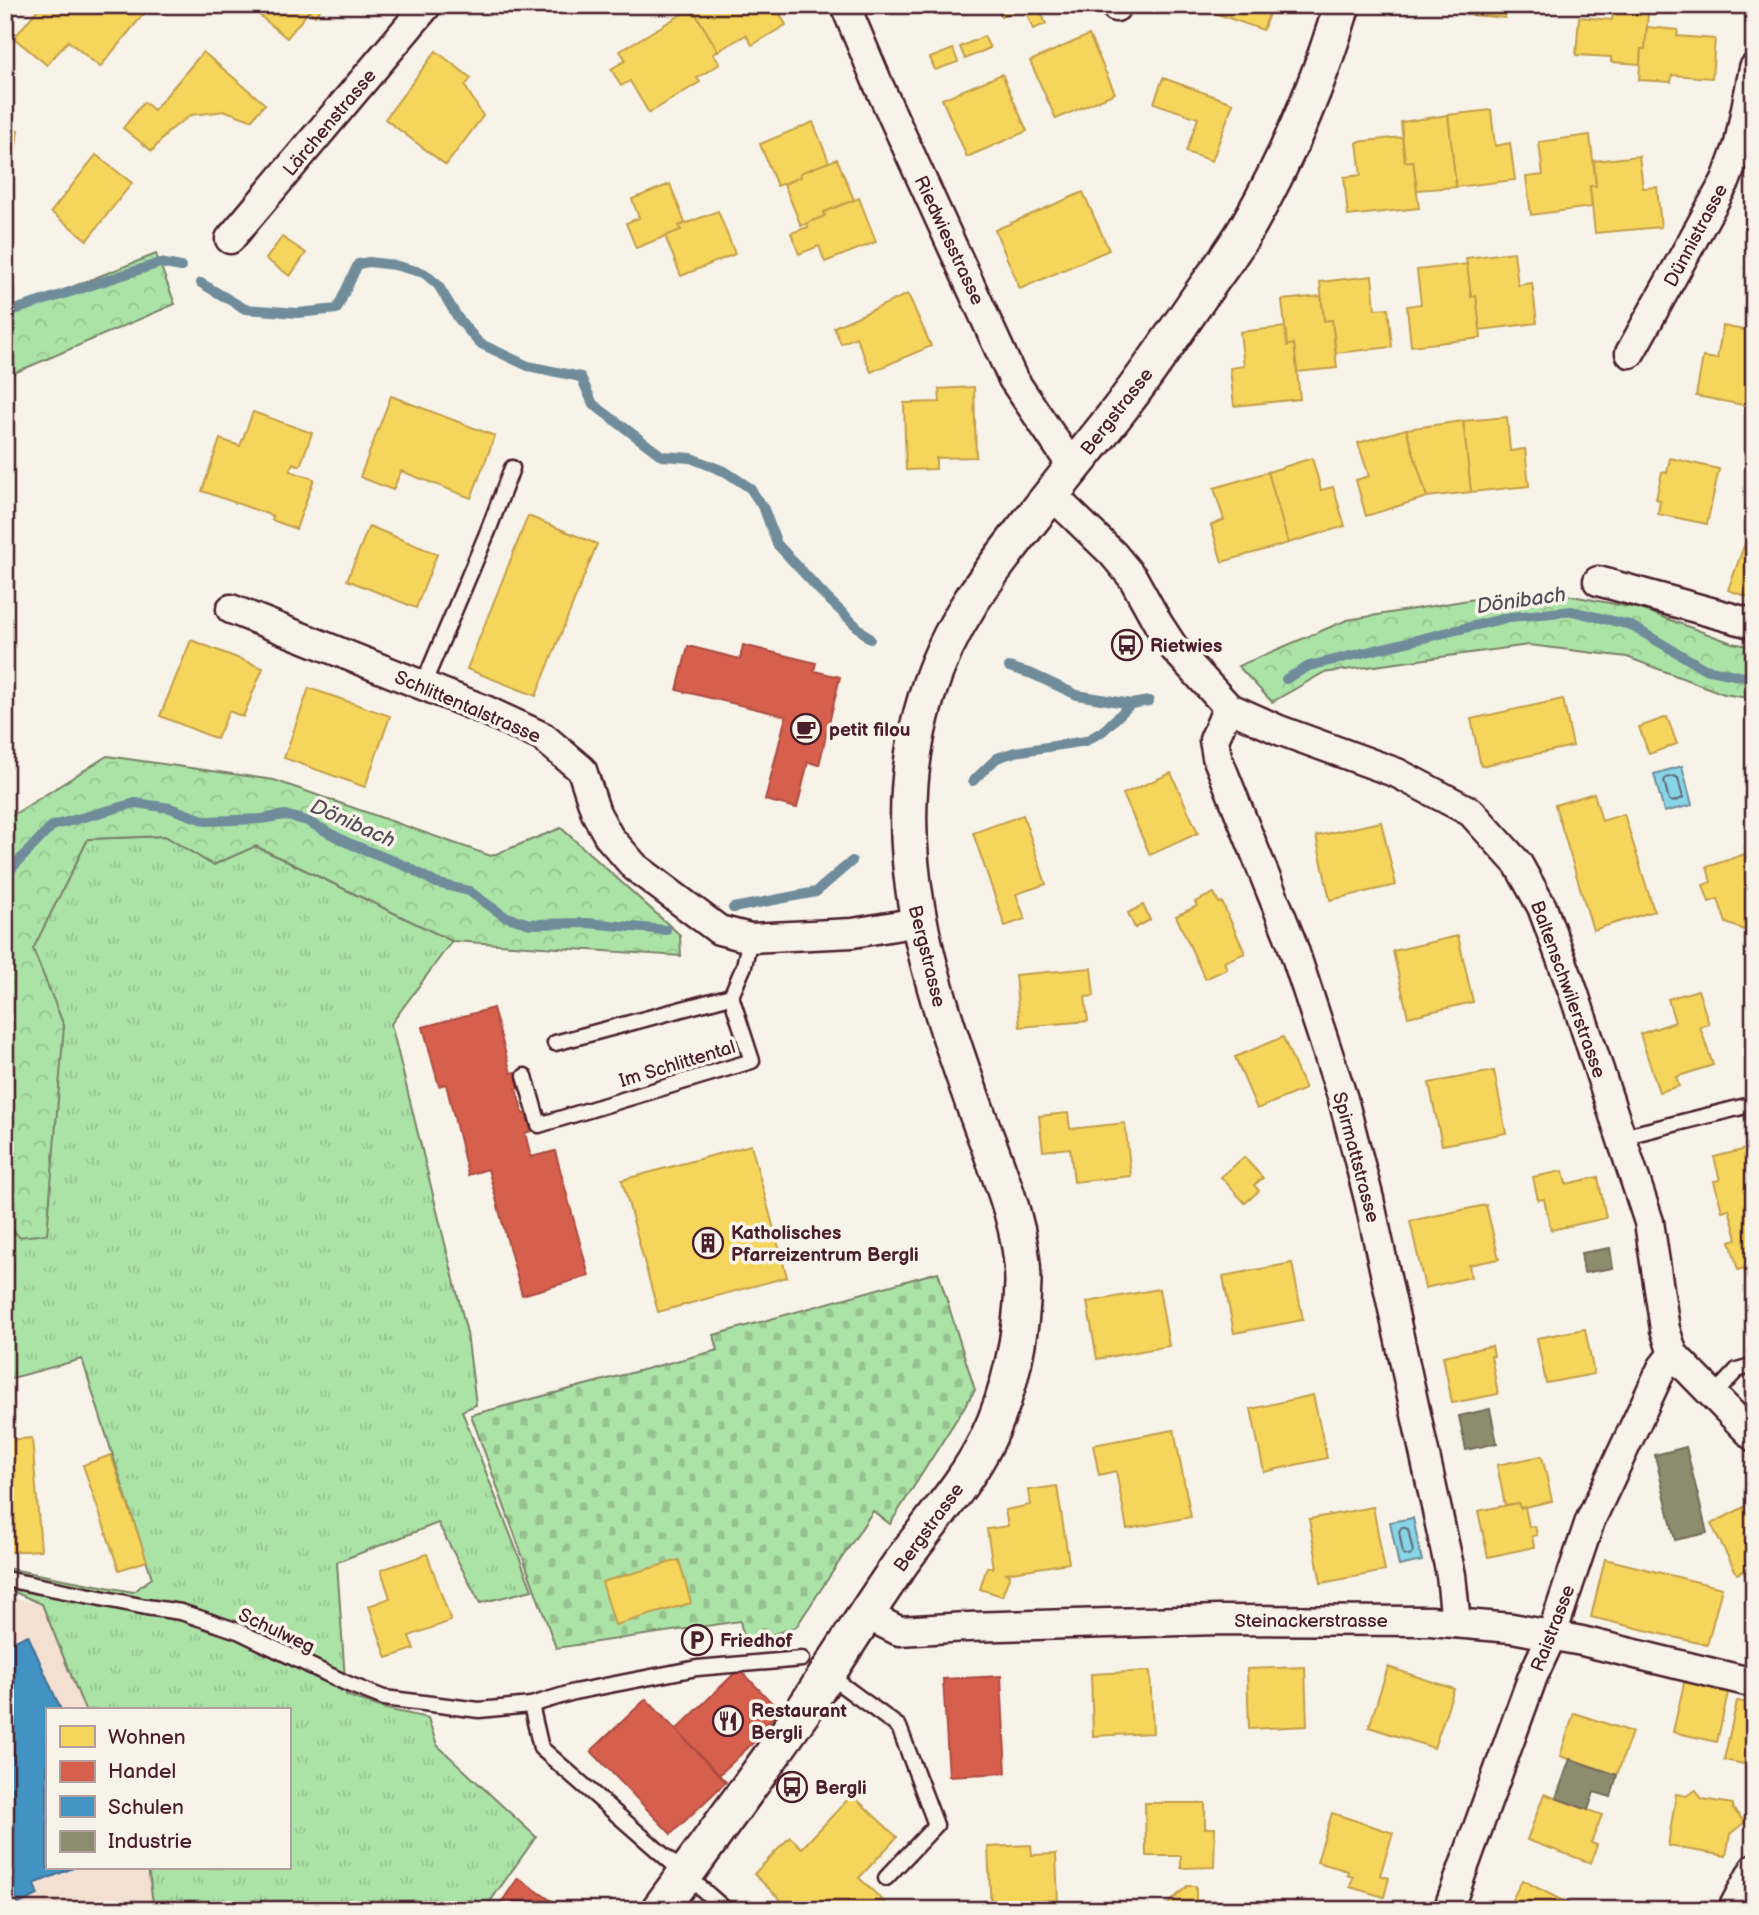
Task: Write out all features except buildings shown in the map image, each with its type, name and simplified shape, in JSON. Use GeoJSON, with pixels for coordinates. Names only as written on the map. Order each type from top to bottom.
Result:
{"type":"FeatureCollection","features":[{"type":"Feature","properties":{"kind":"street","name":"Lärchenstrasse"},"geometry":{"type":"LineString","coordinates":[[230,239],[427,5]]}},
{"type":"Feature","properties":{"kind":"street","name":"Riedwiesstrasse"},"geometry":{"type":"LineString","coordinates":[[845,5],[879,86],[1013,379],[1072,466]]}},
{"type":"Feature","properties":{"kind":"street","name":"Bergstrasse"},"geometry":{"type":"LineString","coordinates":[[659,1910],[686,1873],[815,1667],[867,1615],[900,1564],[963,1478],[987,1440],[1010,1372],[1021,1313],[1022,1264],[1015,1222],[934,990],[918,922],[910,858],[909,796],[913,749],[926,697],[951,631],[963,611],[993,568],[1120,408],[1248,227],[1282,160],[1307,101],[1342,5]]}},
{"type":"Feature","properties":{"kind":"street","name":"Dünnistrasse"},"geometry":{"type":"LineString","coordinates":[[1630,353],[1726,180],[1739,144],[1754,68]]}},
{"type":"Feature","properties":{"kind":"street","name":"Baltenschwilerstrasse"},"geometry":{"type":"LineString","coordinates":[[1051,494],[1113,554],[1133,578],[1158,625],[1174,648],[1228,707],[1279,730],[1397,773],[1471,812],[1518,864],[1542,907],[1649,1222],[1665,1329],[1673,1354],[1754,1437]]}},
{"type":"Feature","properties":{"kind":"street"},"geometry":{"type":"LineString","coordinates":[[1598,581],[1754,624]]}},
{"type":"Feature","properties":{"kind":"street","name":"Schlittentalstrasse"},"geometry":{"type":"LineString","coordinates":[[231,609],[423,685],[543,737],[582,770],[596,813],[609,837],[635,867],[719,930],[750,938],[853,933],[918,922]]}},
{"type":"Feature","properties":{"kind":"street","name":"Spirmattstrasse"},"geometry":{"type":"LineString","coordinates":[[1228,707],[1214,740],[1216,757],[1291,941],[1343,1100],[1369,1199],[1451,1575],[1457,1623]]}},
{"type":"Feature","properties":{"kind":"street","name":"Raistrasse"},"geometry":{"type":"LineString","coordinates":[[1448,1910],[1533,1676],[1551,1637],[1590,1521],[1662,1368],[1673,1354]]}},
{"type":"Feature","properties":{"kind":"street","name":"Steinackerstrasse"},"geometry":{"type":"LineString","coordinates":[[867,1615],[899,1631],[1219,1620],[1417,1620],[1457,1623],[1512,1628],[1582,1642],[1754,1683]]}},
{"type":"Feature","properties":{"kind":"street"},"geometry":{"type":"LineString","coordinates":[[1732,1910],[1754,1869]]}},
{"type":"Feature","properties":{"kind":"lane"},"geometry":{"type":"LineString","coordinates":[[423,685],[512,468]]}},
{"type":"Feature","properties":{"kind":"lane"},"geometry":{"type":"LineString","coordinates":[[555,1043],[731,996],[744,966],[750,938]]}},
{"type":"Feature","properties":{"kind":"lane","name":"Im Schlittental"},"geometry":{"type":"LineString","coordinates":[[525,1076],[539,1125],[752,1061],[731,996]]}},
{"type":"Feature","properties":{"kind":"lane"},"geometry":{"type":"LineString","coordinates":[[1622,1137],[1754,1104]]}},
{"type":"Feature","properties":{"kind":"lane"},"geometry":{"type":"LineString","coordinates":[[1713,1396],[1737,1370],[1754,1365]]}},
{"type":"Feature","properties":{"kind":"lane","name":"Schulweg"},"geometry":{"type":"LineString","coordinates":[[5,1579],[181,1612],[238,1631],[348,1685],[384,1698],[479,1710],[531,1705],[574,1692],[697,1668],[815,1667]]}},
{"type":"Feature","properties":{"kind":"lane"},"geometry":{"type":"LineString","coordinates":[[815,1667],[899,1727],[936,1825],[886,1878]]}},
{"type":"Feature","properties":{"kind":"lane"},"geometry":{"type":"LineString","coordinates":[[531,1705],[541,1748],[726,1910]]}},
{"type":"Feature","properties":{"kind":"shaded area"},"geometry":{"type":"Polygon","coordinates":[[[5,1596],[42,1604],[84,1708],[46,1708],[46,1870],[148,1870],[154,1910],[5,1910],[5,1596]]]}},
{"type":"Feature","properties":{"kind":"green space"},"geometry":{"type":"Polygon","coordinates":[[[156,254],[175,304],[5,377],[5,313],[156,254]]]}},
{"type":"Feature","properties":{"kind":"green space"},"geometry":{"type":"Polygon","coordinates":[[[1567,595],[1641,609],[1732,643],[1754,647],[1754,699],[1724,694],[1627,657],[1529,645],[1323,673],[1272,702],[1238,666],[1347,620],[1493,596],[1567,595]]]}},
{"type":"Feature","properties":{"kind":"green space"},"geometry":{"type":"Polygon","coordinates":[[[107,756],[274,780],[491,856],[561,828],[680,935],[681,956],[452,941],[256,846],[213,865],[165,836],[88,839],[33,949],[64,1026],[47,1234],[19,1237],[5,1220],[5,820],[107,756]]]}},
{"type":"Feature","properties":{"kind":"green space"},"geometry":{"type":"Polygon","coordinates":[[[165,836],[213,865],[255,846],[452,941],[391,1024],[467,1333],[476,1405],[462,1411],[532,1590],[480,1603],[438,1523],[337,1562],[346,1695],[382,1708],[428,1718],[437,1745],[536,1837],[484,1910],[154,1910],[148,1870],[290,1870],[290,1708],[84,1708],[42,1604],[5,1588],[5,1568],[133,1592],[152,1578],[82,1359],[5,1380],[5,1220],[20,1237],[64,1026],[32,949],[88,839],[165,836]]]}},
{"type":"Feature","properties":{"kind":"green space"},"geometry":{"type":"Polygon","coordinates":[[[938,1272],[975,1390],[890,1524],[873,1511],[796,1627],[745,1643],[740,1621],[556,1648],[471,1415],[718,1350],[714,1335],[938,1272]]]}},
{"type":"Feature","properties":{"kind":"water"},"geometry":{"type":"Polygon","coordinates":[[[1682,766],[1692,805],[1664,812],[1654,774],[1682,766]]]}},
{"type":"Feature","properties":{"kind":"water"},"geometry":{"type":"Polygon","coordinates":[[[1413,1518],[1422,1561],[1399,1566],[1390,1522],[1413,1518]]]}},
{"type":"Feature","properties":{"kind":"waterway"},"geometry":{"type":"LineString","coordinates":[[201,283],[245,309],[298,313],[337,309],[358,264],[369,262],[394,265],[424,273],[438,285],[458,318],[479,343],[528,366],[581,377],[593,404],[662,456],[691,458],[726,472],[750,488],[764,509],[777,544],[870,639]]}},
{"type":"Feature","properties":{"kind":"waterway"},"geometry":{"type":"LineString","coordinates":[[5,313],[160,263],[181,267]]}},
{"type":"Feature","properties":{"kind":"waterway","name":"Dönibach"},"geometry":{"type":"LineString","coordinates":[[1286,679],[1309,666],[1510,617],[1572,611],[1630,625],[1705,669],[1754,679]]}},
{"type":"Feature","properties":{"kind":"waterway"},"geometry":{"type":"LineString","coordinates":[[1009,667],[1032,674],[1077,695],[1131,704]]}},
{"type":"Feature","properties":{"kind":"waterway","name":"Dönibach"},"geometry":{"type":"LineString","coordinates":[[973,781],[997,758],[1015,752],[1086,741],[1103,731],[1131,704],[1149,701]]}},
{"type":"Feature","properties":{"kind":"waterway","name":"Dönibach"},"geometry":{"type":"LineString","coordinates":[[5,887],[11,869],[52,826],[135,803],[170,808],[206,821],[261,819],[285,815],[307,821],[346,842],[408,867],[436,883],[469,891],[504,916],[530,924],[587,923],[666,930]]}},
{"type":"Feature","properties":{"kind":"waterway","name":"Dönibach"},"geometry":{"type":"LineString","coordinates":[[733,908],[816,892],[852,861]]}},
{"type":"Feature","properties":{"kind":"place","name":"Rietwies"},"geometry":{"type":"Point","coordinates":[1127,645]}},
{"type":"Feature","properties":{"kind":"place","name":"petit filou"},"geometry":{"type":"Point","coordinates":[806,729]}},
{"type":"Feature","properties":{"kind":"place","name":"Katholisches Pfarreizentrum Bergli"},"geometry":{"type":"Point","coordinates":[708,1243]}},
{"type":"Feature","properties":{"kind":"place","name":"Friedhof"},"geometry":{"type":"Point","coordinates":[697,1640]}},
{"type":"Feature","properties":{"kind":"place","name":"Restaurant Bergli"},"geometry":{"type":"Point","coordinates":[728,1721]}},
{"type":"Feature","properties":{"kind":"place","name":"Bergli"},"geometry":{"type":"Point","coordinates":[792,1787]}}]}
